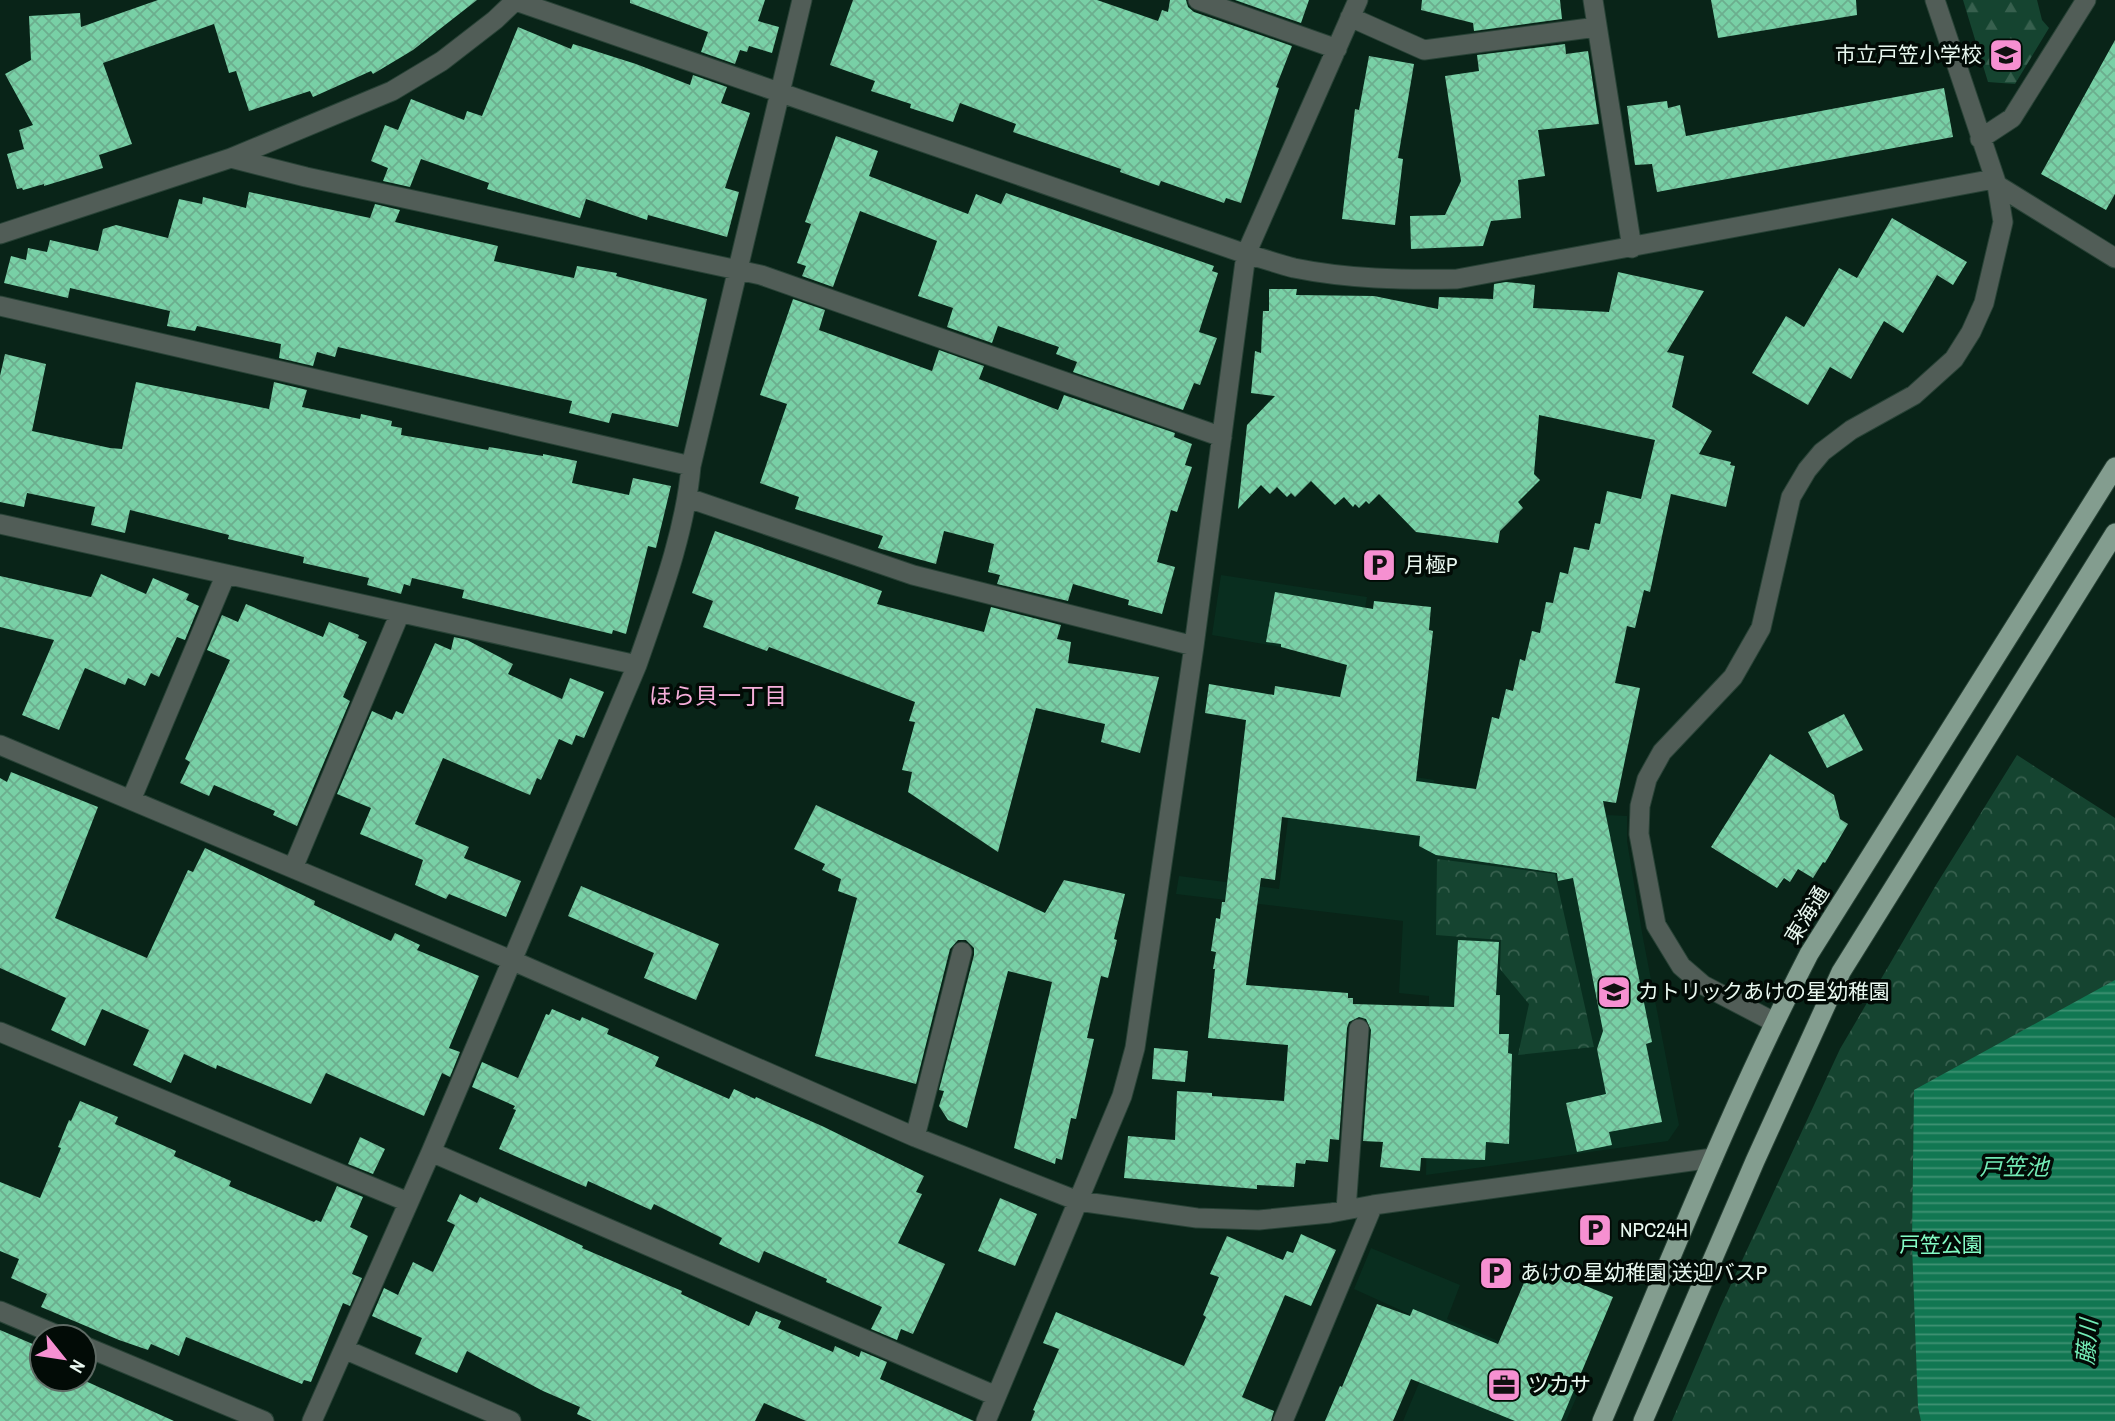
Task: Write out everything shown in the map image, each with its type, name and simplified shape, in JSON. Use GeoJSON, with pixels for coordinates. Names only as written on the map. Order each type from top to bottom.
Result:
{"type":"FeatureCollection","features":[{"type":"Feature","properties":{"kind":"main road","name":"東海通"},"geometry":{"type":"LineString","coordinates":[[1602,1421],[1713,1158],[1774,1021],[1809,954],[2115,467]]}},
{"type":"Feature","properties":{"kind":"main road"},"geometry":{"type":"LineString","coordinates":[[1643,1421],[1755,1161],[1841,972],[2115,533]]}},
{"type":"Feature","properties":{"kind":"street"},"geometry":{"type":"LineString","coordinates":[[312,1421],[431,1152],[637,665],[660,597],[688,498],[691,466],[802,0]]}},
{"type":"Feature","properties":{"kind":"street"},"geometry":{"type":"LineString","coordinates":[[1198,0],[1337,49]]}},
{"type":"Feature","properties":{"kind":"street"},"geometry":{"type":"LineString","coordinates":[[1593,0],[1632,248]]}},
{"type":"Feature","properties":{"kind":"street"},"geometry":{"type":"LineString","coordinates":[[1774,1021],[1703,985],[1681,966],[1656,925],[1639,834],[1640,806],[1647,779],[1662,752],[1734,677],[1752,647],[1761,628],[1791,497],[1807,470],[1822,452],[1851,430],[1914,395],[1954,359],[1971,332],[1984,303],[2003,222],[1996,182],[1935,0]]}},
{"type":"Feature","properties":{"kind":"street"},"geometry":{"type":"LineString","coordinates":[[1980,139],[2012,118],[2086,0]]}},
{"type":"Feature","properties":{"kind":"street"},"geometry":{"type":"LineString","coordinates":[[0,234],[231,158],[392,91],[442,61],[495,20],[514,1],[1290,267],[1340,275],[1404,280],[1457,279],[1996,182],[2115,258]]}},
{"type":"Feature","properties":{"kind":"street"},"geometry":{"type":"LineString","coordinates":[[986,1421],[1122,1096],[1135,1048],[1194,646],[1246,254],[1354,8],[1424,50],[1597,27]]}},
{"type":"Feature","properties":{"kind":"street"},"geometry":{"type":"LineString","coordinates":[[231,158],[306,177],[761,275],[1222,436]]}},
{"type":"Feature","properties":{"kind":"street"},"geometry":{"type":"LineString","coordinates":[[0,306],[691,466]]}},
{"type":"Feature","properties":{"kind":"street"},"geometry":{"type":"LineString","coordinates":[[688,498],[913,575],[1194,646]]}},
{"type":"Feature","properties":{"kind":"street"},"geometry":{"type":"LineString","coordinates":[[0,524],[637,665]]}},
{"type":"Feature","properties":{"kind":"street"},"geometry":{"type":"LineString","coordinates":[[131,800],[226,573]]}},
{"type":"Feature","properties":{"kind":"street"},"geometry":{"type":"LineString","coordinates":[[293,868],[400,613]]}},
{"type":"Feature","properties":{"kind":"street"},"geometry":{"type":"LineString","coordinates":[[0,745],[511,960],[915,1136],[1078,1201],[1197,1218],[1259,1220],[1713,1158]]}},
{"type":"Feature","properties":{"kind":"street"},"geometry":{"type":"LineString","coordinates":[[915,1136],[962,952]]}},
{"type":"Feature","properties":{"kind":"street"},"geometry":{"type":"LineString","coordinates":[[1346,1210],[1359,1029]]}},
{"type":"Feature","properties":{"kind":"street"},"geometry":{"type":"LineString","coordinates":[[0,1032],[408,1202]]}},
{"type":"Feature","properties":{"kind":"street"},"geometry":{"type":"LineString","coordinates":[[431,1152],[996,1396]]}},
{"type":"Feature","properties":{"kind":"street"},"geometry":{"type":"LineString","coordinates":[[1283,1421],[1373,1205]]}},
{"type":"Feature","properties":{"kind":"street"},"geometry":{"type":"LineString","coordinates":[[0,1311],[29,1323]]}},
{"type":"Feature","properties":{"kind":"street"},"geometry":{"type":"LineString","coordinates":[[344,1349],[511,1421]]}},
{"type":"Feature","properties":{"kind":"street"},"geometry":{"type":"LineString","coordinates":[[98,1352],[264,1421]]}},
{"type":"Feature","properties":{"kind":"shaded area"},"geometry":{"type":"Polygon","coordinates":[[[1221,575],[1367,597],[1356,660],[1212,635],[1221,575]]]}},
{"type":"Feature","properties":{"kind":"shaded area"},"geometry":{"type":"Polygon","coordinates":[[[1296,758],[1434,780],[1431,806],[1627,816],[1627,841],[1643,938],[1679,1125],[1668,1141],[1426,1175],[1429,996],[1399,993],[1403,921],[1176,894],[1179,876],[1279,889],[1296,758]]]}},
{"type":"Feature","properties":{"kind":"shaded area"},"geometry":{"type":"Polygon","coordinates":[[[1371,1248],[1460,1285],[1447,1319],[1585,1378],[1566,1421],[1403,1421],[1442,1329],[1354,1289],[1371,1248]]]}},
{"type":"Feature","properties":{"kind":"green space","name":"市立戸笠小学校"},"geometry":{"type":"Polygon","coordinates":[[[1963,0],[2037,0],[2042,20],[2049,28],[2015,84],[1988,82],[1963,0]]]}},
{"type":"Feature","properties":{"kind":"green space","name":"戸笠公園"},"geometry":{"type":"Polygon","coordinates":[[[2017,755],[2115,818],[2115,1421],[1672,1421],[1720,1308],[1840,1049],[1936,885],[2017,755]]]}},
{"type":"Feature","properties":{"kind":"green space"},"geometry":{"type":"Polygon","coordinates":[[[1437,859],[1555,874],[1594,1047],[1518,1055],[1529,1004],[1500,969],[1501,940],[1436,935],[1437,859]]]}},
{"type":"Feature","properties":{"kind":"water","name":"戸笠池"},"geometry":{"type":"Polygon","coordinates":[[[2115,980],[2115,1421],[1921,1421],[1918,1407],[1912,1244],[1914,1090],[2115,980]]]}},
{"type":"Feature","properties":{"kind":"building"},"geometry":{"type":"Polygon","coordinates":[[[158,0],[477,0],[413,50],[373,74],[371,71],[313,97],[310,91],[249,111],[236,71],[229,73],[214,24],[103,63],[132,144],[99,155],[103,168],[44,186],[17,189],[7,154],[24,149],[19,130],[33,125],[5,74],[31,60],[29,16],[80,13],[81,27],[158,0]]]}},
{"type":"Feature","properties":{"kind":"building"},"geometry":{"type":"Polygon","coordinates":[[[630,0],[765,0],[758,21],[779,27],[772,53],[749,46],[747,52],[740,50],[735,64],[701,52],[708,32],[630,3],[630,0]]]}},
{"type":"Feature","properties":{"kind":"building"},"geometry":{"type":"Polygon","coordinates":[[[853,0],[1097,0],[1158,21],[1162,10],[1168,12],[1170,0],[1186,0],[1188,7],[1194,12],[1292,46],[1276,87],[1279,88],[1241,203],[1226,198],[1224,203],[1161,181],[1159,186],[1120,172],[1121,169],[1013,132],[1016,124],[960,103],[953,122],[910,108],[911,104],[871,91],[875,81],[830,65],[853,0]]]}},
{"type":"Feature","properties":{"kind":"building"},"geometry":{"type":"Polygon","coordinates":[[[1235,0],[1309,0],[1301,23],[1235,0]]]}},
{"type":"Feature","properties":{"kind":"building"},"geometry":{"type":"Polygon","coordinates":[[[1422,0],[1560,0],[1562,19],[1474,31],[1473,23],[1421,10],[1422,0]]]}},
{"type":"Feature","properties":{"kind":"building"},"geometry":{"type":"Polygon","coordinates":[[[1711,0],[1856,0],[1857,15],[1718,38],[1711,0]]]}},
{"type":"Feature","properties":{"kind":"building"},"geometry":{"type":"Polygon","coordinates":[[[518,27],[571,49],[573,44],[690,85],[693,75],[727,87],[721,103],[750,113],[725,188],[739,192],[727,237],[648,215],[647,220],[586,199],[580,218],[487,189],[489,183],[421,159],[410,187],[383,181],[388,168],[371,161],[385,125],[398,130],[411,99],[464,120],[467,111],[482,116],[518,27]]]}},
{"type":"Feature","properties":{"kind":"building"},"geometry":{"type":"Polygon","coordinates":[[[2115,40],[2115,194],[2106,210],[2041,174],[2115,40]]]}},
{"type":"Feature","properties":{"kind":"building"},"geometry":{"type":"Polygon","coordinates":[[[1565,44],[1566,54],[1588,51],[1599,124],[1538,130],[1545,176],[1518,180],[1521,218],[1491,221],[1483,246],[1411,249],[1410,216],[1445,215],[1461,181],[1445,76],[1479,71],[1477,55],[1565,44]]]}},
{"type":"Feature","properties":{"kind":"building"},"geometry":{"type":"Polygon","coordinates":[[[1369,56],[1414,64],[1398,158],[1403,159],[1395,225],[1342,219],[1355,109],[1359,110],[1369,56]]]}},
{"type":"Feature","properties":{"kind":"building"},"geometry":{"type":"Polygon","coordinates":[[[1944,88],[1953,137],[1657,192],[1652,164],[1635,165],[1627,106],[1667,101],[1668,108],[1680,105],[1686,136],[1944,88]]]}},
{"type":"Feature","properties":{"kind":"building"},"geometry":{"type":"Polygon","coordinates":[[[836,136],[878,151],[869,176],[968,214],[976,194],[1001,204],[1006,193],[1214,266],[1212,271],[1218,273],[1199,332],[1217,338],[1200,385],[1194,383],[1183,410],[1073,372],[1077,362],[1056,354],[1059,347],[998,326],[992,343],[947,327],[953,308],[918,296],[937,241],[860,211],[833,287],[802,276],[806,266],[797,263],[811,224],[805,222],[836,136]]]}},
{"type":"Feature","properties":{"kind":"building"},"geometry":{"type":"Polygon","coordinates":[[[249,192],[370,218],[375,204],[400,210],[395,222],[498,246],[494,261],[574,278],[577,266],[617,273],[616,276],[707,299],[678,427],[612,413],[609,423],[569,413],[572,401],[338,347],[335,357],[317,352],[313,366],[279,358],[281,344],[197,326],[195,331],[167,326],[170,311],[70,288],[68,298],[4,283],[11,256],[26,260],[28,248],[47,252],[50,240],[98,251],[103,229],[116,225],[168,238],[179,199],[202,204],[203,197],[246,208],[249,192]]]}},
{"type":"Feature","properties":{"kind":"building"},"geometry":{"type":"Polygon","coordinates":[[[1892,218],[1967,262],[1953,285],[1937,275],[1903,333],[1884,321],[1851,379],[1830,367],[1808,405],[1752,373],[1786,316],[1804,327],[1839,268],[1857,278],[1892,218]]]}},
{"type":"Feature","properties":{"kind":"building"},"geometry":{"type":"Polygon","coordinates":[[[1618,272],[1704,291],[1667,352],[1684,356],[1672,407],[1712,431],[1699,454],[1731,462],[1730,465],[1735,466],[1726,507],[1671,494],[1650,592],[1644,590],[1635,628],[1627,626],[1615,683],[1640,688],[1616,803],[1603,801],[1652,1042],[1646,1044],[1662,1122],[1609,1132],[1612,1145],[1577,1152],[1566,1103],[1606,1094],[1597,1049],[1603,1031],[1573,878],[1558,881],[1557,873],[1436,855],[1419,846],[1420,836],[1282,817],[1275,880],[1261,878],[1246,985],[1348,993],[1348,998],[1353,998],[1353,1004],[1454,1007],[1458,940],[1499,942],[1496,995],[1500,995],[1499,1034],[1509,1034],[1508,1053],[1512,1054],[1509,1144],[1486,1142],[1485,1160],[1421,1158],[1420,1171],[1380,1167],[1383,1142],[1363,1141],[1371,1030],[1366,1019],[1359,1017],[1349,1022],[1347,1028],[1339,1140],[1330,1139],[1328,1162],[1306,1160],[1305,1164],[1296,1163],[1294,1187],[1257,1185],[1257,1189],[1124,1178],[1128,1136],[1175,1140],[1177,1091],[1284,1101],[1288,1045],[1208,1038],[1216,952],[1211,951],[1216,918],[1220,919],[1222,902],[1225,902],[1246,720],[1205,713],[1209,684],[1274,695],[1275,686],[1340,697],[1347,665],[1281,647],[1281,644],[1266,642],[1275,592],[1373,609],[1374,601],[1431,607],[1429,630],[1433,631],[1416,781],[1476,789],[1492,717],[1499,719],[1506,689],[1513,691],[1520,659],[1525,661],[1532,631],[1540,633],[1546,602],[1553,603],[1560,572],[1568,574],[1574,547],[1589,550],[1595,523],[1600,524],[1607,491],[1641,499],[1655,440],[1539,415],[1534,474],[1540,480],[1518,502],[1523,508],[1500,531],[1498,543],[1416,532],[1379,494],[1369,504],[1366,501],[1359,508],[1355,504],[1353,507],[1344,497],[1335,505],[1311,481],[1295,497],[1291,493],[1287,497],[1277,487],[1270,494],[1261,485],[1238,509],[1247,425],[1275,396],[1251,393],[1255,351],[1261,353],[1263,311],[1269,311],[1269,289],[1297,289],[1296,295],[1374,296],[1438,309],[1439,297],[1493,299],[1494,284],[1506,282],[1535,285],[1533,308],[1609,312],[1618,272]]]}},
{"type":"Feature","properties":{"kind":"building"},"geometry":{"type":"Polygon","coordinates":[[[793,299],[825,310],[819,330],[932,371],[939,350],[984,366],[979,379],[1058,410],[1064,395],[1175,433],[1174,437],[1192,444],[1185,465],[1192,467],[1177,512],[1171,510],[1157,562],[1175,567],[1162,614],[1128,605],[1129,600],[1073,584],[1068,601],[997,584],[1000,575],[988,572],[994,544],[944,531],[936,564],[878,548],[883,536],[795,509],[799,497],[760,483],[787,404],[760,395],[793,299]]]}},
{"type":"Feature","properties":{"kind":"building"},"geometry":{"type":"Polygon","coordinates":[[[5,354],[46,364],[32,431],[110,448],[122,449],[136,382],[269,409],[274,382],[307,390],[302,407],[360,419],[361,414],[392,421],[391,426],[402,428],[401,435],[488,450],[489,447],[577,461],[572,483],[629,495],[633,478],[671,486],[656,548],[648,546],[626,634],[613,630],[612,634],[462,598],[464,590],[412,578],[410,586],[404,584],[401,594],[367,585],[369,578],[303,563],[304,557],[228,539],[229,535],[130,510],[125,533],[91,525],[95,507],[27,493],[24,507],[0,502],[0,376],[5,354]]]}},
{"type":"Feature","properties":{"kind":"building"},"geometry":{"type":"Polygon","coordinates":[[[715,531],[882,591],[877,604],[984,632],[991,607],[1061,625],[1057,639],[1071,642],[1068,663],[1159,677],[1140,753],[1101,742],[1105,724],[1036,708],[998,852],[908,792],[912,772],[902,770],[915,722],[909,721],[915,702],[769,647],[767,651],[703,627],[713,601],[692,593],[715,531]]]}},
{"type":"Feature","properties":{"kind":"building"},"geometry":{"type":"Polygon","coordinates":[[[101,574],[146,594],[153,578],[189,594],[186,600],[199,606],[185,640],[177,637],[159,677],[151,673],[145,686],[128,678],[125,685],[85,668],[59,730],[22,715],[54,640],[0,627],[0,576],[91,597],[101,574]]]}},
{"type":"Feature","properties":{"kind":"building"},"geometry":{"type":"Polygon","coordinates":[[[246,604],[323,637],[329,622],[359,635],[358,638],[367,642],[343,697],[350,701],[297,826],[273,815],[275,811],[214,785],[209,796],[180,783],[190,762],[185,759],[230,660],[207,650],[222,615],[238,622],[246,604]]]}},
{"type":"Feature","properties":{"kind":"building"},"geometry":{"type":"Polygon","coordinates":[[[454,637],[467,640],[513,664],[508,674],[562,699],[570,678],[604,692],[584,738],[576,735],[572,745],[559,739],[541,780],[537,778],[530,795],[443,758],[415,824],[469,847],[464,858],[521,881],[506,917],[449,894],[446,899],[415,885],[423,860],[360,834],[371,808],[337,794],[372,711],[392,720],[396,711],[403,714],[435,643],[451,650],[454,637]]]}},
{"type":"Feature","properties":{"kind":"building"},"geometry":{"type":"Polygon","coordinates":[[[1844,714],[1863,750],[1827,768],[1808,732],[1844,714]]]}},
{"type":"Feature","properties":{"kind":"building"},"geometry":{"type":"Polygon","coordinates":[[[1770,754],[1834,795],[1840,819],[1848,824],[1813,878],[1798,869],[1790,882],[1784,878],[1777,888],[1711,847],[1770,754]]]}},
{"type":"Feature","properties":{"kind":"building"},"geometry":{"type":"Polygon","coordinates":[[[11,772],[98,807],[55,918],[147,958],[188,870],[193,872],[205,848],[315,901],[314,905],[391,941],[395,933],[420,945],[417,950],[479,976],[449,1048],[460,1052],[450,1077],[442,1073],[424,1116],[326,1073],[311,1104],[217,1065],[216,1069],[184,1054],[171,1083],[133,1065],[149,1030],[102,1009],[85,1046],[51,1030],[66,998],[0,968],[0,778],[7,782],[11,772]]]}},
{"type":"Feature","properties":{"kind":"building"},"geometry":{"type":"Polygon","coordinates":[[[816,805],[1045,913],[1064,880],[1125,894],[1108,978],[1101,976],[1087,1038],[1094,1039],[1076,1119],[1071,1118],[1062,1160],[1056,1158],[1055,1164],[1014,1148],[1052,982],[1008,971],[967,1128],[948,1120],[939,1106],[944,1091],[939,1090],[974,955],[974,948],[966,940],[958,940],[950,949],[916,1084],[815,1056],[857,898],[838,891],[841,879],[822,870],[825,864],[794,849],[816,805]]]}},
{"type":"Feature","properties":{"kind":"building"},"geometry":{"type":"Polygon","coordinates":[[[581,886],[719,944],[696,1000],[644,978],[654,953],[568,916],[581,886]]]}},
{"type":"Feature","properties":{"kind":"building"},"geometry":{"type":"Polygon","coordinates":[[[552,1009],[580,1021],[582,1017],[609,1029],[607,1034],[659,1057],[655,1066],[729,1099],[734,1089],[755,1099],[756,1097],[924,1176],[916,1192],[922,1194],[898,1243],[945,1264],[913,1334],[901,1329],[897,1340],[871,1329],[882,1307],[826,1282],[827,1279],[764,1251],[759,1263],[719,1244],[722,1238],[654,1204],[651,1210],[588,1181],[586,1187],[499,1149],[516,1110],[513,1109],[515,1106],[472,1087],[482,1062],[518,1078],[546,1014],[549,1015],[552,1009]]]}},
{"type":"Feature","properties":{"kind":"building"},"geometry":{"type":"Polygon","coordinates":[[[1154,1048],[1188,1051],[1185,1082],[1152,1079],[1154,1048]]]}},
{"type":"Feature","properties":{"kind":"building"},"geometry":{"type":"Polygon","coordinates":[[[80,1101],[118,1117],[115,1124],[176,1151],[174,1156],[231,1181],[229,1186],[314,1222],[321,1222],[337,1186],[363,1197],[350,1227],[368,1236],[352,1274],[362,1278],[350,1306],[343,1303],[311,1382],[304,1380],[302,1384],[186,1337],[179,1356],[151,1344],[148,1350],[119,1340],[98,1331],[98,1323],[79,1323],[41,1307],[47,1294],[11,1278],[19,1259],[0,1251],[0,1182],[40,1198],[61,1148],[58,1147],[69,1120],[71,1121],[80,1101]]]}},
{"type":"Feature","properties":{"kind":"building"},"geometry":{"type":"Polygon","coordinates":[[[360,1137],[385,1149],[373,1174],[348,1164],[360,1137]]]}},
{"type":"Feature","properties":{"kind":"building"},"geometry":{"type":"Polygon","coordinates":[[[460,1194],[477,1203],[480,1197],[583,1246],[582,1248],[682,1291],[681,1294],[749,1326],[756,1311],[781,1321],[778,1328],[833,1352],[835,1346],[859,1357],[861,1351],[887,1362],[880,1379],[974,1421],[806,1421],[764,1403],[755,1421],[592,1421],[577,1414],[580,1407],[467,1351],[457,1373],[415,1354],[422,1338],[372,1316],[384,1288],[398,1295],[413,1262],[433,1272],[455,1225],[447,1221],[460,1194]]]}},
{"type":"Feature","properties":{"kind":"building"},"geometry":{"type":"Polygon","coordinates":[[[1000,1198],[1037,1214],[1015,1266],[978,1251],[1000,1198]]]}},
{"type":"Feature","properties":{"kind":"building"},"geometry":{"type":"Polygon","coordinates":[[[1301,1234],[1336,1250],[1311,1306],[1285,1295],[1242,1397],[1274,1411],[1271,1421],[1031,1421],[1035,1411],[1033,1410],[1059,1349],[1043,1343],[1056,1312],[1184,1366],[1206,1317],[1203,1315],[1219,1277],[1210,1274],[1227,1236],[1283,1260],[1287,1251],[1293,1253],[1301,1234]]]}},
{"type":"Feature","properties":{"kind":"building"},"geometry":{"type":"Polygon","coordinates":[[[1532,1264],[1613,1297],[1561,1421],[1515,1421],[1411,1379],[1393,1421],[1325,1421],[1377,1304],[1410,1316],[1413,1309],[1498,1344],[1532,1264]]]}},
{"type":"Feature","properties":{"kind":"building"},"geometry":{"type":"Polygon","coordinates":[[[0,1330],[28,1342],[28,1393],[98,1393],[98,1387],[174,1421],[0,1421],[0,1330]]]}},
{"type":"Feature","properties":{"kind":"place","name":"市立戸笠小学校"},"geometry":{"type":"Point","coordinates":[2006,55]}},
{"type":"Feature","properties":{"kind":"place","name":"月極P"},"geometry":{"type":"Point","coordinates":[1379,565]}},
{"type":"Feature","properties":{"kind":"place","name":"カトリックあけの星幼稚園"},"geometry":{"type":"Point","coordinates":[1614,992]}},
{"type":"Feature","properties":{"kind":"place","name":"NPC24H"},"geometry":{"type":"Point","coordinates":[1595,1230]}},
{"type":"Feature","properties":{"kind":"place","name":"あけの星幼稚園 送迎バスP"},"geometry":{"type":"Point","coordinates":[1496,1273]}},
{"type":"Feature","properties":{"kind":"place","name":"ツカサ"},"geometry":{"type":"Point","coordinates":[1504,1385]}},
{"type":"Feature","properties":{"kind":"district","name":"ほら貝一丁目"},"geometry":{"type":"Point","coordinates":[718,696]}},
{"type":"Feature","properties":{"kind":"water label","name":"藤川"},"geometry":{"type":"Point","coordinates":[2087,1342]}}]}
